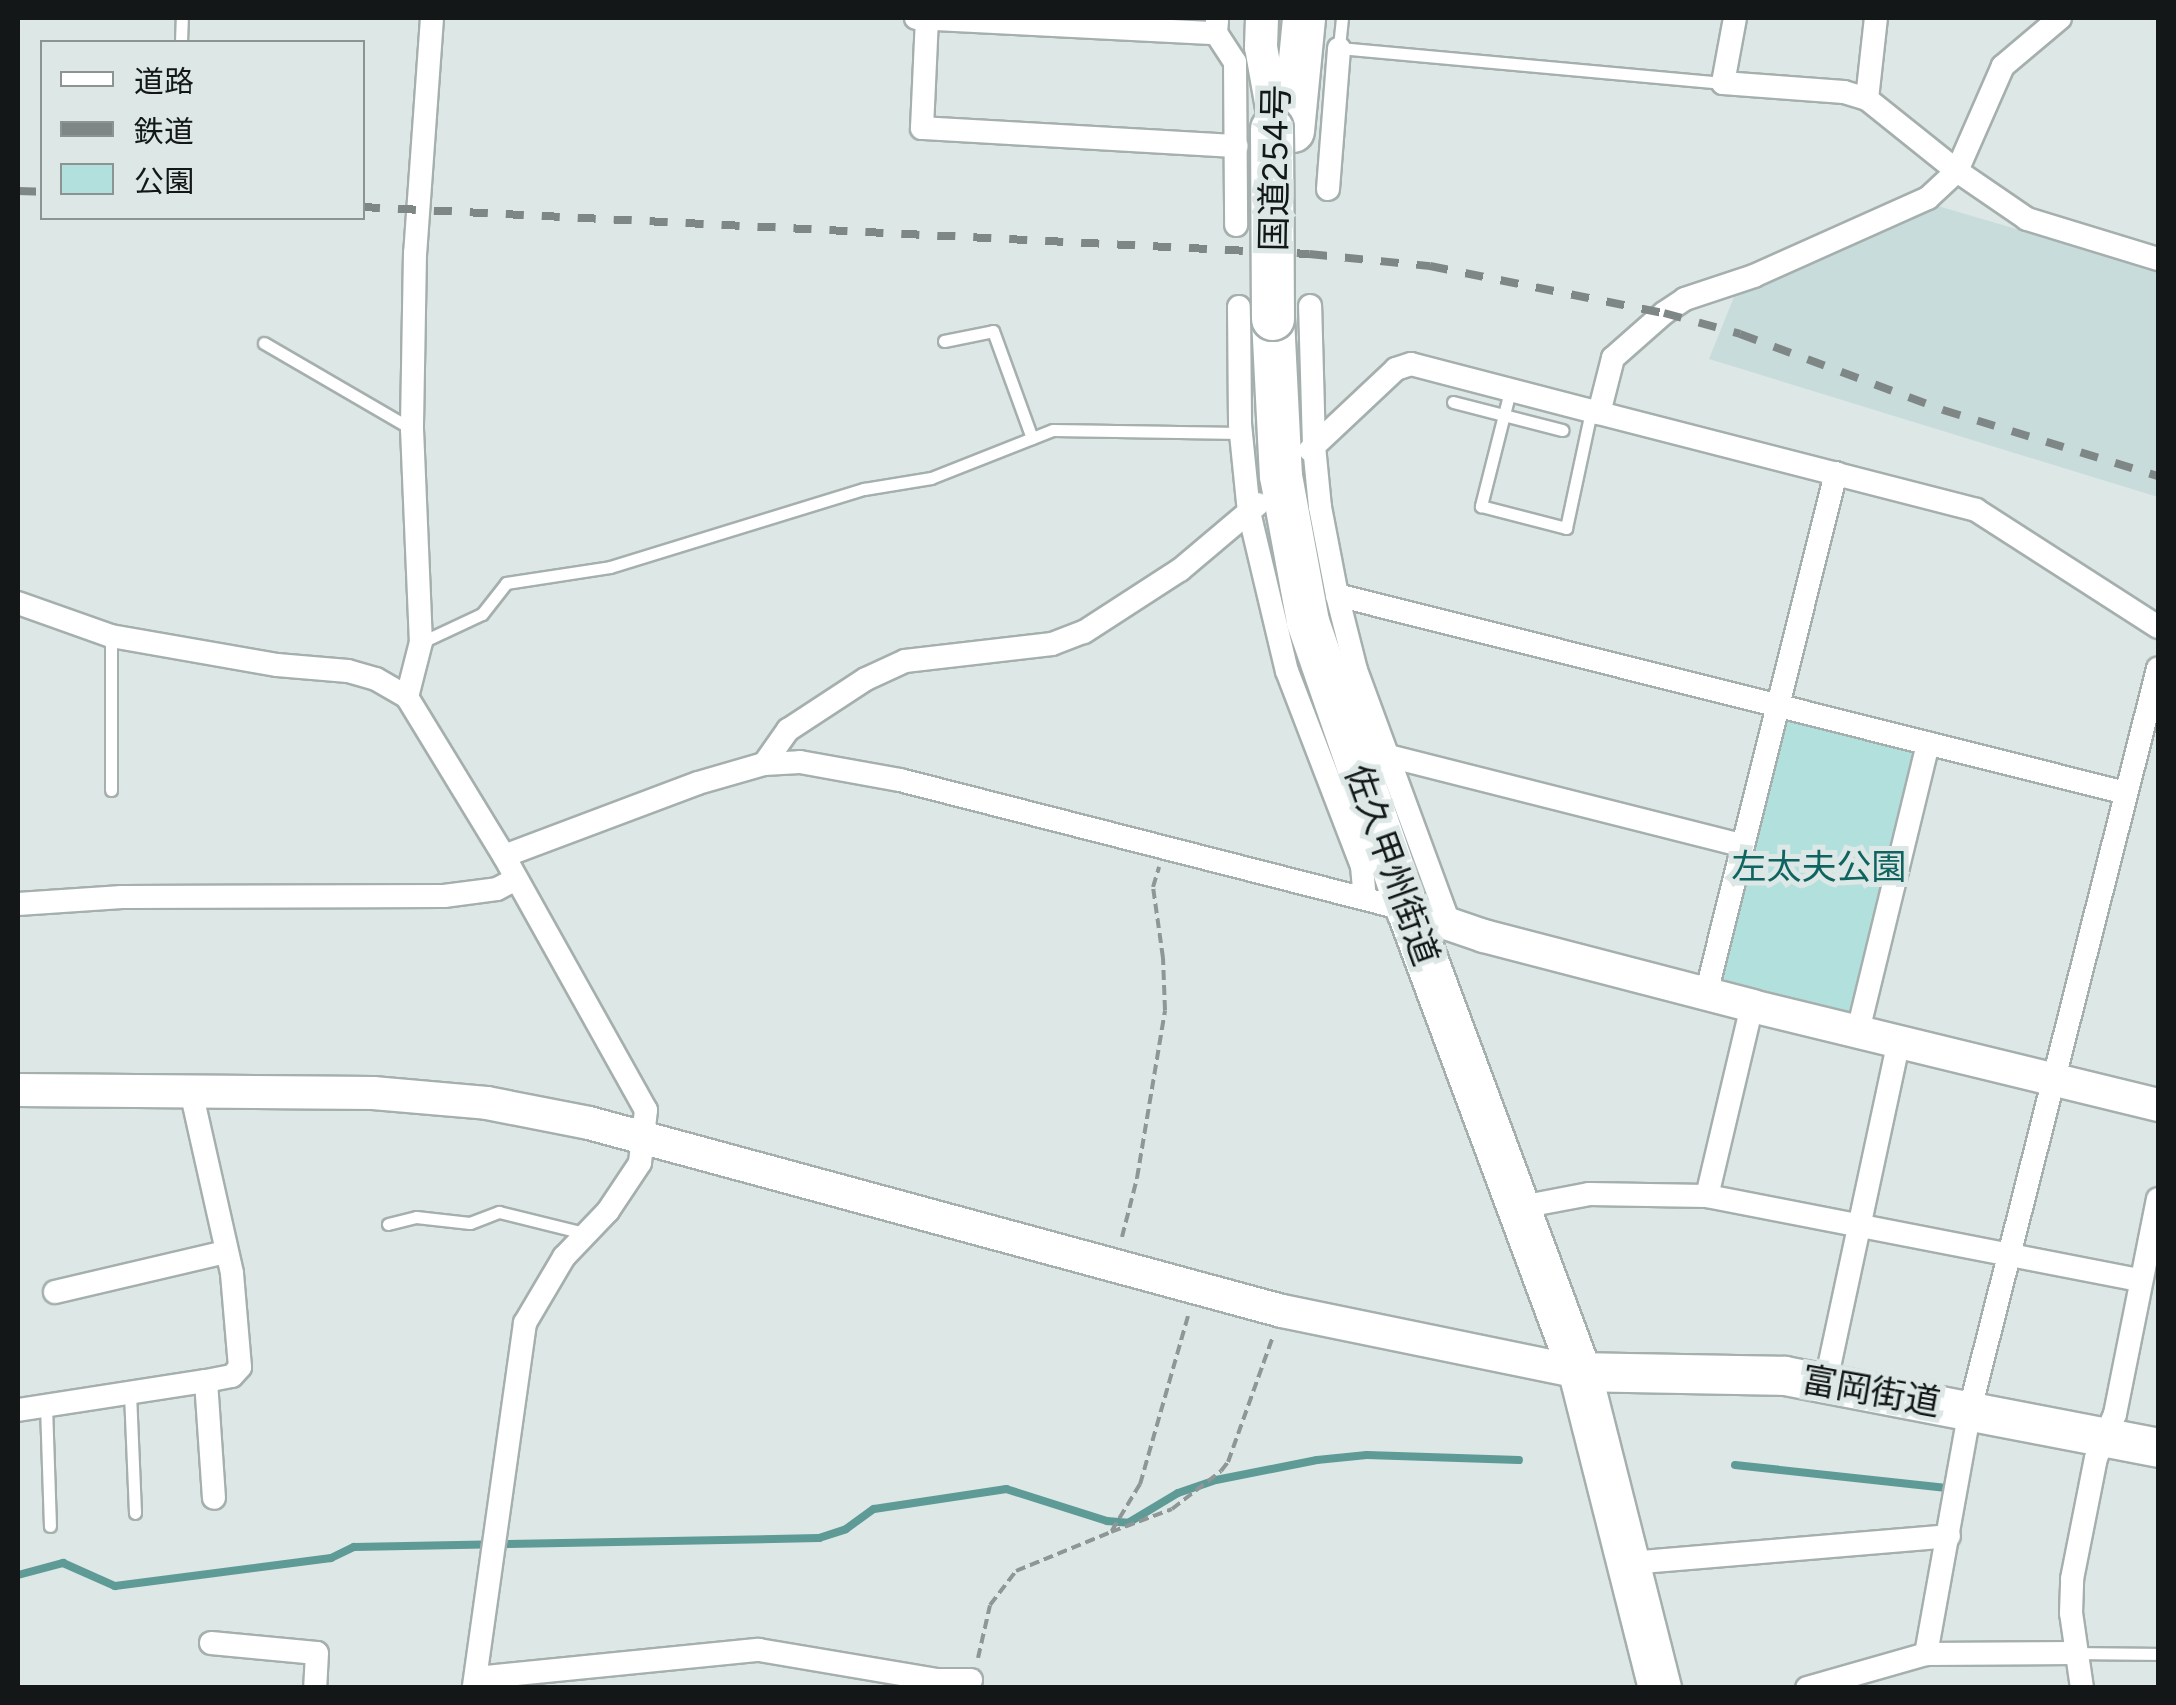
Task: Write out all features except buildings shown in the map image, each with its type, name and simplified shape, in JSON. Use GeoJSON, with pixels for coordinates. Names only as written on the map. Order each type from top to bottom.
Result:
{"type":"FeatureCollection","features":[{"type":"Feature","properties":{"kind":"highway","name":"国道254号"},"geometry":{"type":"LineString","coordinates":[[1268,128],[1281,18]]}},
{"type":"Feature","properties":{"kind":"highway","name":"佐久甲州街道"},"geometry":{"type":"LineString","coordinates":[[1304,18],[1268,128],[1280,476],[1308,622],[1408,910],[1580,1372],[1660,1688]]}},
{"type":"Feature","properties":{"kind":"main road"},"geometry":{"type":"LineString","coordinates":[[1262,18],[1268,128]]}},
{"type":"Feature","properties":{"kind":"main road"},"geometry":{"type":"LineString","coordinates":[[1408,910],[1450,925],[1752,1006],[2158,1105]]}},
{"type":"Feature","properties":{"kind":"main road"},"geometry":{"type":"LineString","coordinates":[[18,1090],[448,1098],[589,1122],[1282,1311],[1580,1372]]}},
{"type":"Feature","properties":{"kind":"main road","name":"富岡街道"},"geometry":{"type":"LineString","coordinates":[[1580,1372],[1744,1374],[1826,1381],[2158,1448]]}},
{"type":"Feature","properties":{"kind":"street"},"geometry":{"type":"LineString","coordinates":[[406,697],[420,642],[412,429],[416,254],[432,18]]}},
{"type":"Feature","properties":{"kind":"street"},"geometry":{"type":"LineString","coordinates":[[916,18],[1216,25],[1268,128],[1236,225]]}},
{"type":"Feature","properties":{"kind":"street"},"geometry":{"type":"LineString","coordinates":[[927,18],[922,128],[1268,128]]}},
{"type":"Feature","properties":{"kind":"street"},"geometry":{"type":"LineString","coordinates":[[1734,18],[1723,82],[1844,92],[1867,99],[1957,172],[2028,219],[2158,259]]}},
{"type":"Feature","properties":{"kind":"street"},"geometry":{"type":"LineString","coordinates":[[1867,99],[1876,18]]}},
{"type":"Feature","properties":{"kind":"street"},"geometry":{"type":"LineString","coordinates":[[1595,412],[1613,358],[1685,299],[1754,276],[1928,198],[1957,172],[2002,66],[2060,18]]}},
{"type":"Feature","properties":{"kind":"street"},"geometry":{"type":"LineString","coordinates":[[1328,189],[1339,48]]}},
{"type":"Feature","properties":{"kind":"street"},"geometry":{"type":"LineString","coordinates":[[1274,311],[1241,432],[1287,671],[1362,866],[1365,898]]}},
{"type":"Feature","properties":{"kind":"street"},"geometry":{"type":"LineString","coordinates":[[1274,311],[1356,670],[1450,925]]}},
{"type":"Feature","properties":{"kind":"street"},"geometry":{"type":"LineString","coordinates":[[1309,452],[1404,365],[1507,402],[1595,412],[1976,510],[2158,627]]}},
{"type":"Feature","properties":{"kind":"street"},"geometry":{"type":"LineString","coordinates":[[1706,994],[1775,704],[1836,473]]}},
{"type":"Feature","properties":{"kind":"street"},"geometry":{"type":"LineString","coordinates":[[764,764],[788,730],[866,679],[905,661],[1052,644],[1084,632],[1180,570],[1256,506]]}},
{"type":"Feature","properties":{"kind":"street"},"geometry":{"type":"LineString","coordinates":[[1337,595],[2126,793]]}},
{"type":"Feature","properties":{"kind":"street"},"geometry":{"type":"LineString","coordinates":[[18,603],[111,636],[348,672],[376,679],[406,697],[504,856],[646,1110],[646,1138],[640,1163],[541,1291],[525,1322],[475,1683],[759,1650],[936,1680],[974,1672]]}},
{"type":"Feature","properties":{"kind":"street"},"geometry":{"type":"LineString","coordinates":[[1926,1654],[1970,1409],[2158,668]]}},
{"type":"Feature","properties":{"kind":"street"},"geometry":{"type":"LineString","coordinates":[[1858,1031],[1928,743]]}},
{"type":"Feature","properties":{"kind":"street"},"geometry":{"type":"LineString","coordinates":[[1386,754],[1741,845]]}},
{"type":"Feature","properties":{"kind":"street"},"geometry":{"type":"LineString","coordinates":[[504,856],[698,783],[764,764],[850,768],[1408,910]]}},
{"type":"Feature","properties":{"kind":"street"},"geometry":{"type":"LineString","coordinates":[[18,904],[122,896],[444,896],[498,889],[516,879]]}},
{"type":"Feature","properties":{"kind":"street"},"geometry":{"type":"LineString","coordinates":[[1706,1196],[1752,1006]]}},
{"type":"Feature","properties":{"kind":"street"},"geometry":{"type":"LineString","coordinates":[[1826,1381],[1856,1224],[1900,1041]]}},
{"type":"Feature","properties":{"kind":"street"},"geometry":{"type":"LineString","coordinates":[[18,1410],[232,1376],[240,1367],[232,1272],[191,1091]]}},
{"type":"Feature","properties":{"kind":"street"},"geometry":{"type":"LineString","coordinates":[[1520,1207],[1589,1194],[1706,1196],[2142,1280]]}},
{"type":"Feature","properties":{"kind":"street"},"geometry":{"type":"LineString","coordinates":[[2082,1688],[2072,1579],[2104,1437],[2116,1414],[2158,1199]]}},
{"type":"Feature","properties":{"kind":"street"},"geometry":{"type":"LineString","coordinates":[[56,1292],[225,1252]]}},
{"type":"Feature","properties":{"kind":"street"},"geometry":{"type":"LineString","coordinates":[[206,1381],[214,1498]]}},
{"type":"Feature","properties":{"kind":"street"},"geometry":{"type":"LineString","coordinates":[[1629,1563],[1949,1536]]}},
{"type":"Feature","properties":{"kind":"street"},"geometry":{"type":"LineString","coordinates":[[211,1643],[317,1653],[315,1688]]}},
{"type":"Feature","properties":{"kind":"street"},"geometry":{"type":"LineString","coordinates":[[1807,1688],[1926,1654],[2076,1653]]}},
{"type":"Feature","properties":{"kind":"lane"},"geometry":{"type":"LineString","coordinates":[[1342,18],[1339,48],[1723,82]]}},
{"type":"Feature","properties":{"kind":"lane"},"geometry":{"type":"LineString","coordinates":[[944,341],[992,332],[1032,438]]}},
{"type":"Feature","properties":{"kind":"lane"},"geometry":{"type":"LineString","coordinates":[[264,343],[412,429]]}},
{"type":"Feature","properties":{"kind":"lane"},"geometry":{"type":"LineString","coordinates":[[1453,402],[1507,402],[1562,430]]}},
{"type":"Feature","properties":{"kind":"lane"},"geometry":{"type":"LineString","coordinates":[[1507,402],[1481,506],[1566,528],[1595,412]]}},
{"type":"Feature","properties":{"kind":"lane"},"geometry":{"type":"LineString","coordinates":[[420,642],[482,614],[506,583],[610,567],[864,489],[931,478],[1052,430],[1241,432]]}},
{"type":"Feature","properties":{"kind":"lane"},"geometry":{"type":"LineString","coordinates":[[111,636],[111,790]]}},
{"type":"Feature","properties":{"kind":"lane"},"geometry":{"type":"LineString","coordinates":[[388,1224],[416,1217],[470,1223],[499,1212],[584,1233]]}},
{"type":"Feature","properties":{"kind":"lane"},"geometry":{"type":"LineString","coordinates":[[130,1393],[135,1513]]}},
{"type":"Feature","properties":{"kind":"lane"},"geometry":{"type":"LineString","coordinates":[[46,1406],[50,1526]]}},
{"type":"Feature","properties":{"kind":"lane"},"geometry":{"type":"LineString","coordinates":[[2076,1653],[2158,1654]]}},
{"type":"Feature","properties":{"kind":"path"},"geometry":{"type":"LineString","coordinates":[[1114,1267],[1137,1178],[1161,1046],[1164,958],[1153,886],[1165,848]]}},
{"type":"Feature","properties":{"kind":"path"},"geometry":{"type":"LineString","coordinates":[[1111,1532],[1140,1484],[1197,1288]]}},
{"type":"Feature","properties":{"kind":"path"},"geometry":{"type":"LineString","coordinates":[[974,1672],[990,1606],[1016,1571],[1172,1509],[1228,1462],[1282,1311]]}},
{"type":"Feature","properties":{"kind":"shaded area"},"geometry":{"type":"Polygon","coordinates":[[[1938,206],[2158,271],[2158,497],[1709,359],[1736,292],[1938,206]]]}},
{"type":"Feature","properties":{"kind":"green space","name":"左太夫公園"},"geometry":{"type":"Polygon","coordinates":[[[1794,718],[1912,747],[1915,758],[1856,1005],[1847,1013],[1733,988],[1722,976],[1782,727],[1794,718]]]}},
{"type":"Feature","properties":{"kind":"waterway"},"geometry":{"type":"LineString","coordinates":[[18,1575],[63,1563],[115,1586],[331,1558],[354,1547],[819,1538],[846,1529],[874,1509],[1006,1489],[1107,1521],[1128,1523],[1178,1493],[1216,1480],[1317,1460],[1367,1455],[1519,1460]]}},
{"type":"Feature","properties":{"kind":"waterway"},"geometry":{"type":"LineString","coordinates":[[1735,1465],[1947,1488]]}},
{"type":"Feature","properties":{"kind":"railway"},"geometry":{"type":"LineString","coordinates":[[18,191],[40,192]]}},
{"type":"Feature","properties":{"kind":"railway"},"geometry":{"type":"LineString","coordinates":[[365,207],[1309,254],[1430,266],[1664,313],[1740,334],[1943,410],[2158,476]]}}]}
